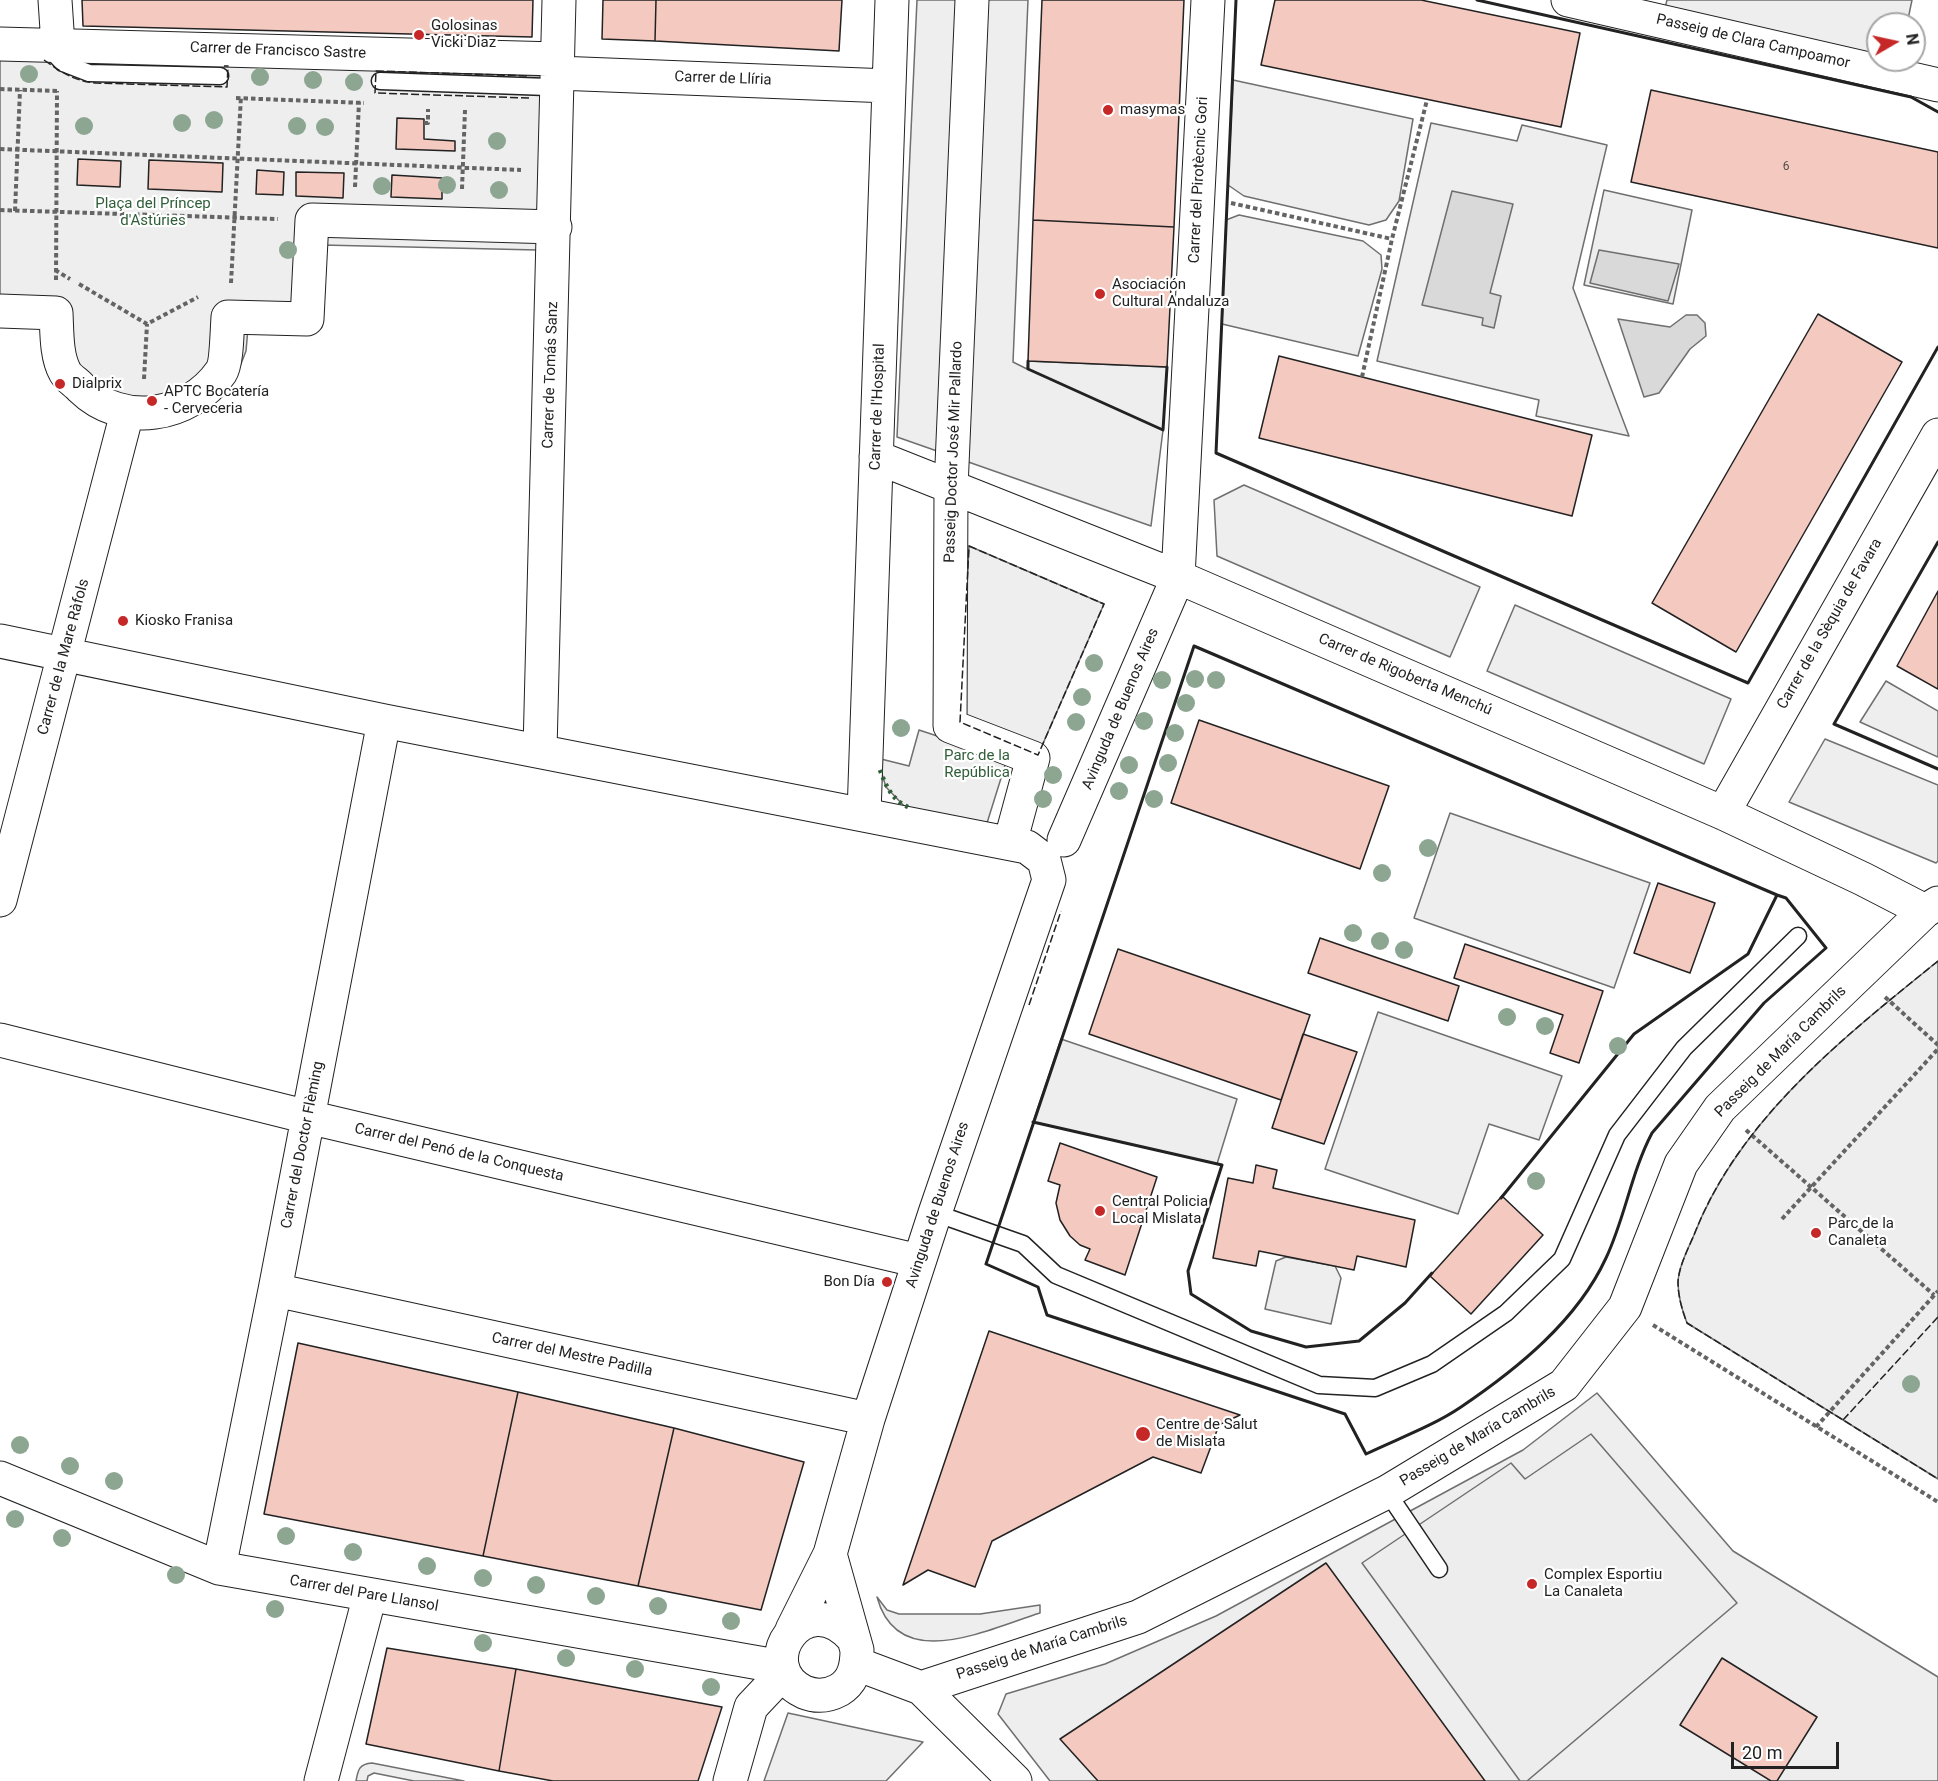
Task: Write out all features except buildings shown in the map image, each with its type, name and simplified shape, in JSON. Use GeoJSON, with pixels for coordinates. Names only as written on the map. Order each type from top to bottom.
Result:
{"type":"FeatureCollection","features":[{"type":"Feature","properties":{"kind":"street"},"geometry":{"type":"LineString","coordinates":[[52,45],[55,0]]}},
{"type":"Feature","properties":{"kind":"street","name":"Carrer de Tomás Sanz"},"geometry":{"type":"LineString","coordinates":[[540,750],[559,0]]}},
{"type":"Feature","properties":{"kind":"street","name":"Carrer de l'Hospital"},"geometry":{"type":"LineString","coordinates":[[864,813],[892,0]]}},
{"type":"Feature","properties":{"kind":"street","name":"Passeig Doctor José Mir Pallardo"},"geometry":{"type":"LineString","coordinates":[[972,0],[951,488],[950,726],[1033,758],[1010,843]]}},
{"type":"Feature","properties":{"kind":"street","name":"Carrer del Pirotècnic Gori"},"geometry":{"type":"LineString","coordinates":[[1178,577],[1208,0]]}},
{"type":"Feature","properties":{"kind":"street","name":"Passeig de Clara Campoamor"},"geometry":{"type":"LineString","coordinates":[[1568,0],[1933,82],[1938,85]]}},
{"type":"Feature","properties":{"kind":"street","name":"Carrer de Francisco Sastre"},"geometry":{"type":"LineString","coordinates":[[0,44],[243,50],[557,66]]}},
{"type":"Feature","properties":{"kind":"street","name":"Carrer de Llíria"},"geometry":{"type":"LineString","coordinates":[[557,66],[889,86]]}},
{"type":"Feature","properties":{"kind":"street"},"geometry":{"type":"LineString","coordinates":[[0,311],[56,313],[57,339],[65,372],[93,400],[135,413],[167,412],[199,393],[222,370],[228,317],[307,320],[312,220],[555,227]]}},
{"type":"Feature","properties":{"kind":"street","name":"Carrer de la Mare Ràfols"},"geometry":{"type":"LineString","coordinates":[[0,900],[64,656],[135,413]]}},
{"type":"Feature","properties":{"kind":"street","name":"Carrer de la Sèquia de Favara"},"geometry":{"type":"LineString","coordinates":[[1723,813],[1938,435]]}},
{"type":"Feature","properties":{"kind":"street","name":"Carrer de Rigoberta Menchú"},"geometry":{"type":"LineString","coordinates":[[876,457],[1178,577],[1723,813],[1863,879],[1932,907]]}},
{"type":"Feature","properties":{"kind":"street","name":"Avinguda de Buenos Aires"},"geometry":{"type":"LineString","coordinates":[[786,1653],[830,1554],[868,1419],[1052,860],[1178,577]]}},
{"type":"Feature","properties":{"kind":"street"},"geometry":{"type":"LineString","coordinates":[[0,641],[384,721],[1010,843],[1027,847],[1052,860]]}},
{"type":"Feature","properties":{"kind":"street","name":"Carrer del Doctor Flèming"},"geometry":{"type":"LineString","coordinates":[[219,1568],[275,1290],[384,721]]}},
{"type":"Feature","properties":{"kind":"street","name":"Passeig de María Cambrils"},"geometry":{"type":"LineString","coordinates":[[921,1688],[1138,1617],[1387,1492],[1564,1385],[1625,1308],[1681,1164],[1720,1108],[1932,907]]}},
{"type":"Feature","properties":{"kind":"street","name":"Carrer del Penó de la Conquesta"},"geometry":{"type":"LineString","coordinates":[[0,1040],[308,1117],[920,1261]]}},
{"type":"Feature","properties":{"kind":"street","name":"Carrer del Mestre Padilla"},"geometry":{"type":"LineString","coordinates":[[275,1290],[868,1419]]}},
{"type":"Feature","properties":{"kind":"street","name":"Carrer del Pare Llansol"},"geometry":{"type":"LineString","coordinates":[[0,1478],[219,1568],[743,1660],[786,1653]]}},
{"type":"Feature","properties":{"kind":"street"},"geometry":{"type":"LineString","coordinates":[[786,1653],[797,1688],[809,1694],[822,1695],[844,1687],[855,1650],[830,1554]]}},
{"type":"Feature","properties":{"kind":"street"},"geometry":{"type":"LineString","coordinates":[[321,1781],[370,1595]]}},
{"type":"Feature","properties":{"kind":"street"},"geometry":{"type":"LineString","coordinates":[[730,1781],[752,1707],[805,1622],[818,1619],[837,1624],[855,1650],[921,1688],[1015,1781]]}},
{"type":"Feature","properties":{"kind":"lane"},"geometry":{"type":"LineString","coordinates":[[52,45],[63,63],[89,72],[220,76]]}},
{"type":"Feature","properties":{"kind":"lane"},"geometry":{"type":"LineString","coordinates":[[380,81],[548,87],[557,66]]}},
{"type":"Feature","properties":{"kind":"lane"},"geometry":{"type":"LineString","coordinates":[[935,1213],[1023,1244],[1056,1275],[1319,1385],[1375,1389],[1432,1364],[1506,1313],[1562,1259],[1617,1135],[1684,1048],[1798,936]]}},
{"type":"Feature","properties":{"kind":"lane"},"geometry":{"type":"LineString","coordinates":[[1387,1492],[1439,1569]]}},
{"type":"Feature","properties":{"kind":"path"},"geometry":{"type":"LineString","coordinates":[[228,317],[236,218],[243,50]]}},
{"type":"Feature","properties":{"kind":"path"},"geometry":{"type":"LineString","coordinates":[[0,89],[68,92]]}},
{"type":"Feature","properties":{"kind":"path"},"geometry":{"type":"LineString","coordinates":[[15,211],[20,90]]}},
{"type":"Feature","properties":{"kind":"path"},"geometry":{"type":"LineString","coordinates":[[56,313],[57,91]]}},
{"type":"Feature","properties":{"kind":"path"},"geometry":{"type":"LineString","coordinates":[[230,98],[369,103]]}},
{"type":"Feature","properties":{"kind":"path"},"geometry":{"type":"LineString","coordinates":[[1362,377],[1392,239],[1427,100]]}},
{"type":"Feature","properties":{"kind":"path"},"geometry":{"type":"LineString","coordinates":[[353,221],[359,102]]}},
{"type":"Feature","properties":{"kind":"path"},"geometry":{"type":"LineString","coordinates":[[420,105],[438,105]]}},
{"type":"Feature","properties":{"kind":"path"},"geometry":{"type":"LineString","coordinates":[[424,123],[428,123],[428,105]]}},
{"type":"Feature","properties":{"kind":"path"},"geometry":{"type":"LineString","coordinates":[[456,106],[476,107]]}},
{"type":"Feature","properties":{"kind":"path"},"geometry":{"type":"LineString","coordinates":[[460,224],[465,106]]}},
{"type":"Feature","properties":{"kind":"path"},"geometry":{"type":"LineString","coordinates":[[0,149],[525,170]]}},
{"type":"Feature","properties":{"kind":"path"},"geometry":{"type":"LineString","coordinates":[[1198,195],[1392,239]]}},
{"type":"Feature","properties":{"kind":"path"},"geometry":{"type":"LineString","coordinates":[[0,210],[312,220]]}},
{"type":"Feature","properties":{"kind":"path"},"geometry":{"type":"LineString","coordinates":[[56,270],[147,324]]}},
{"type":"Feature","properties":{"kind":"path"},"geometry":{"type":"LineString","coordinates":[[220,286],[231,280]]}},
{"type":"Feature","properties":{"kind":"path"},"geometry":{"type":"LineString","coordinates":[[147,324],[199,297]]}},
{"type":"Feature","properties":{"kind":"path"},"geometry":{"type":"LineString","coordinates":[[135,413],[147,324]]}},
{"type":"Feature","properties":{"kind":"path"},"geometry":{"type":"LineString","coordinates":[[1782,1219],[1938,1047],[1860,974]]}},
{"type":"Feature","properties":{"kind":"path"},"geometry":{"type":"LineString","coordinates":[[1720,1108],[1934,1295]]}},
{"type":"Feature","properties":{"kind":"path"},"geometry":{"type":"LineString","coordinates":[[1816,1427],[1938,1291]]}},
{"type":"Feature","properties":{"kind":"path"},"geometry":{"type":"LineString","coordinates":[[1625,1308],[1938,1502]]}},
{"type":"Feature","properties":{"kind":"green space"},"geometry":{"type":"Polygon","coordinates":[[[917,0],[1028,0],[1013,362],[1027,369],[1028,361],[1167,367],[1163,430],[1151,526],[897,437],[917,0]]]}},
{"type":"Feature","properties":{"kind":"green space"},"geometry":{"type":"Polygon","coordinates":[[[1667,0],[1912,0],[1910,12],[1866,12],[1866,57],[1665,8],[1667,0]]]}},
{"type":"Feature","properties":{"kind":"green space","name":"Plaça del Príncep d'Astúries"},"geometry":{"type":"Polygon","coordinates":[[[0,58],[543,76],[537,250],[322,245],[316,329],[248,328],[246,351],[237,374],[109,418],[51,322],[0,320],[0,58]]]}},
{"type":"Feature","properties":{"kind":"green space"},"geometry":{"type":"Polygon","coordinates":[[[1233,80],[1413,119],[1399,201],[1386,220],[1369,225],[1244,196],[1228,185],[1233,80]]]}},
{"type":"Feature","properties":{"kind":"green space"},"geometry":{"type":"Polygon","coordinates":[[[1431,123],[1517,141],[1522,125],[1607,145],[1573,288],[1629,436],[1536,416],[1539,400],[1377,361],[1431,123]]]}},
{"type":"Feature","properties":{"kind":"green space"},"geometry":{"type":"Polygon","coordinates":[[[1604,190],[1692,210],[1673,304],[1584,285],[1604,190]]]}},
{"type":"Feature","properties":{"kind":"green space"},"geometry":{"type":"Polygon","coordinates":[[[1239,215],[1363,241],[1381,255],[1382,269],[1358,356],[1222,324],[1226,220],[1239,215]]]}},
{"type":"Feature","properties":{"kind":"green space"},"geometry":{"type":"Polygon","coordinates":[[[1244,485],[1480,587],[1450,657],[1217,556],[1214,500],[1244,485]]]}},
{"type":"Feature","properties":{"kind":"green space"},"geometry":{"type":"Polygon","coordinates":[[[969,546],[1104,604],[1038,755],[960,722],[969,546]]]}},
{"type":"Feature","properties":{"kind":"green space"},"geometry":{"type":"Polygon","coordinates":[[[1515,605],[1731,699],[1704,764],[1487,671],[1515,605]]]}},
{"type":"Feature","properties":{"kind":"green space"},"geometry":{"type":"Polygon","coordinates":[[[1886,681],[1938,711],[1938,757],[1860,722],[1886,681]]]}},
{"type":"Feature","properties":{"kind":"green space","name":"Parc de la República"},"geometry":{"type":"Polygon","coordinates":[[[919,730],[1007,759],[987,823],[905,807],[886,787],[877,758],[909,766],[919,730]]]}},
{"type":"Feature","properties":{"kind":"green space"},"geometry":{"type":"Polygon","coordinates":[[[1825,739],[1938,785],[1938,861],[1936,863],[1789,802],[1825,739]]]}},
{"type":"Feature","properties":{"kind":"green space"},"geometry":{"type":"Polygon","coordinates":[[[1450,813],[1650,883],[1614,988],[1414,918],[1450,813]]]}},
{"type":"Feature","properties":{"kind":"green space","name":"Parc de la Canaleta"},"geometry":{"type":"Polygon","coordinates":[[[1938,961],[1938,1479],[1687,1323],[1678,1282],[1684,1258],[1714,1193],[1738,1154],[1766,1117],[1831,1051],[1938,961]]]}},
{"type":"Feature","properties":{"kind":"green space"},"geometry":{"type":"Polygon","coordinates":[[[1378,1012],[1562,1076],[1539,1140],[1489,1124],[1458,1214],[1325,1169],[1378,1012]]]}},
{"type":"Feature","properties":{"kind":"green space"},"geometry":{"type":"Polygon","coordinates":[[[1061,1039],[1237,1099],[1217,1164],[1033,1122],[1061,1039]]]}},
{"type":"Feature","properties":{"kind":"green space"},"geometry":{"type":"Polygon","coordinates":[[[1286,1257],[1335,1266],[1341,1278],[1331,1324],[1265,1309],[1276,1261],[1286,1257]]]}},
{"type":"Feature","properties":{"kind":"green space","name":"Complex Esportiu La Canaleta"},"geometry":{"type":"Polygon","coordinates":[[[1597,1393],[1733,1551],[1938,1677],[1938,1781],[1050,1781],[998,1714],[1006,1694],[1105,1664],[1216,1616],[1523,1450],[1597,1393]]]}},
{"type":"Feature","properties":{"kind":"green space"},"geometry":{"type":"Polygon","coordinates":[[[877,1597],[887,1610],[899,1614],[980,1614],[1040,1605],[1040,1613],[971,1636],[924,1641],[904,1635],[888,1621],[877,1597]]]}},
{"type":"Feature","properties":{"kind":"green space"},"geometry":{"type":"Polygon","coordinates":[[[788,1713],[923,1742],[886,1781],[764,1781],[788,1713]]]}},
{"type":"Feature","properties":{"kind":"green space"},"geometry":{"type":"Polygon","coordinates":[[[372,1763],[464,1781],[414,1781],[374,1773],[368,1776],[367,1781],[356,1781],[360,1768],[372,1763]]]}},
{"type":"Feature","properties":{"kind":"shaded area"},"geometry":{"type":"Polygon","coordinates":[[[1452,191],[1513,204],[1490,293],[1501,296],[1494,328],[1482,325],[1483,318],[1422,305],[1452,191]]]}},
{"type":"Feature","properties":{"kind":"shaded area"},"geometry":{"type":"Polygon","coordinates":[[[1599,250],[1679,264],[1668,301],[1590,283],[1599,250]]]}},
{"type":"Feature","properties":{"kind":"shaded area"},"geometry":{"type":"Polygon","coordinates":[[[1686,315],[1697,315],[1705,323],[1706,336],[1690,349],[1659,393],[1644,397],[1618,319],[1670,327],[1686,315]]]}},
{"type":"Feature","properties":{"kind":"shaded area"},"geometry":{"type":"Polygon","coordinates":[[[1591,1434],[1737,1603],[1527,1781],[1520,1781],[1362,1563],[1511,1463],[1525,1479],[1591,1434]]]}},
{"type":"Feature","properties":{"kind":"hedge"},"geometry":{"type":"LineString","coordinates":[[880,770],[887,787],[902,804],[908,807]]}},
{"type":"Feature","properties":{"kind":"fence"},"geometry":{"type":"LineString","coordinates":[[44,60],[68,75],[96,83],[227,87],[228,66],[224,66]]}},
{"type":"Feature","properties":{"kind":"fence"},"geometry":{"type":"LineString","coordinates":[[529,98],[375,93],[376,71],[530,76]]}},
{"type":"Feature","properties":{"kind":"fence"},"geometry":{"type":"LineString","coordinates":[[969,546],[1104,604],[1038,755],[960,722],[969,546]]}},
{"type":"Feature","properties":{"kind":"fence"},"geometry":{"type":"LineString","coordinates":[[1029,1005],[1061,911]]}},
{"type":"Feature","properties":{"kind":"fence"},"geometry":{"type":"LineString","coordinates":[[1938,961],[1831,1051],[1766,1117],[1738,1154],[1714,1193],[1684,1258],[1678,1282],[1687,1323],[1938,1479]]}},
{"type":"Feature","properties":{"kind":"fence"},"geometry":{"type":"LineString","coordinates":[[1843,1420],[1938,1317]]}},
{"type":"Feature","properties":{"kind":"wall"},"geometry":{"type":"LineString","coordinates":[[1236,0],[1216,453],[1748,683],[1938,347]]}},
{"type":"Feature","properties":{"kind":"wall"},"geometry":{"type":"LineString","coordinates":[[1477,0],[1911,97],[1938,112]]}},
{"type":"Feature","properties":{"kind":"wall"},"geometry":{"type":"LineString","coordinates":[[1028,361],[1028,369],[1163,430],[1167,367]]}},
{"type":"Feature","properties":{"kind":"wall"},"geometry":{"type":"LineString","coordinates":[[1938,542],[1834,724],[1938,769]]}},
{"type":"Feature","properties":{"kind":"wall"},"geometry":{"type":"LineString","coordinates":[[1501,1198],[1634,1034],[1748,954],[1777,895],[1786,898],[1826,948],[1764,1003],[1652,1133],[1639,1164],[1613,1243],[1594,1281],[1579,1303],[1544,1342],[1503,1377],[1450,1414],[1415,1432],[1366,1454],[1345,1414],[1047,1315],[1038,1287],[986,1264],[1194,646],[1777,895]]}},
{"type":"Feature","properties":{"kind":"wall"},"geometry":{"type":"LineString","coordinates":[[1033,1122],[1222,1165],[1188,1271],[1191,1294],[1251,1331],[1306,1347],[1359,1341],[1405,1303],[1432,1273]]}},
{"type":"Feature","properties":{"kind":"place","name":"Golosinas Vicki Diaz"},"geometry":{"type":"Point","coordinates":[419,35]}},
{"type":"Feature","properties":{"kind":"place","name":"masymas"},"geometry":{"type":"Point","coordinates":[1108,110]}},
{"type":"Feature","properties":{"kind":"place","name":"Asociación Cultural Andaluza"},"geometry":{"type":"Point","coordinates":[1100,294]}},
{"type":"Feature","properties":{"kind":"place","name":"Dialprix"},"geometry":{"type":"Point","coordinates":[60,384]}},
{"type":"Feature","properties":{"kind":"place","name":"APTC Bocatería - Cerveceria"},"geometry":{"type":"Point","coordinates":[152,401]}},
{"type":"Feature","properties":{"kind":"place","name":"Kiosko Franisa"},"geometry":{"type":"Point","coordinates":[123,621]}},
{"type":"Feature","properties":{"kind":"place","name":"Central Policia Local Mislata"},"geometry":{"type":"Point","coordinates":[1100,1211]}},
{"type":"Feature","properties":{"kind":"place","name":"Parc de la Canaleta"},"geometry":{"type":"Point","coordinates":[1816,1233]}},
{"type":"Feature","properties":{"kind":"place","name":"Bon Día"},"geometry":{"type":"Point","coordinates":[887,1282]}},
{"type":"Feature","properties":{"kind":"place","name":"Centre de Salut de Mislata"},"geometry":{"type":"Point","coordinates":[1143,1434]}},
{"type":"Feature","properties":{"kind":"place","name":"Complex Esportiu La Canaleta"},"geometry":{"type":"Point","coordinates":[1532,1584]}}]}
